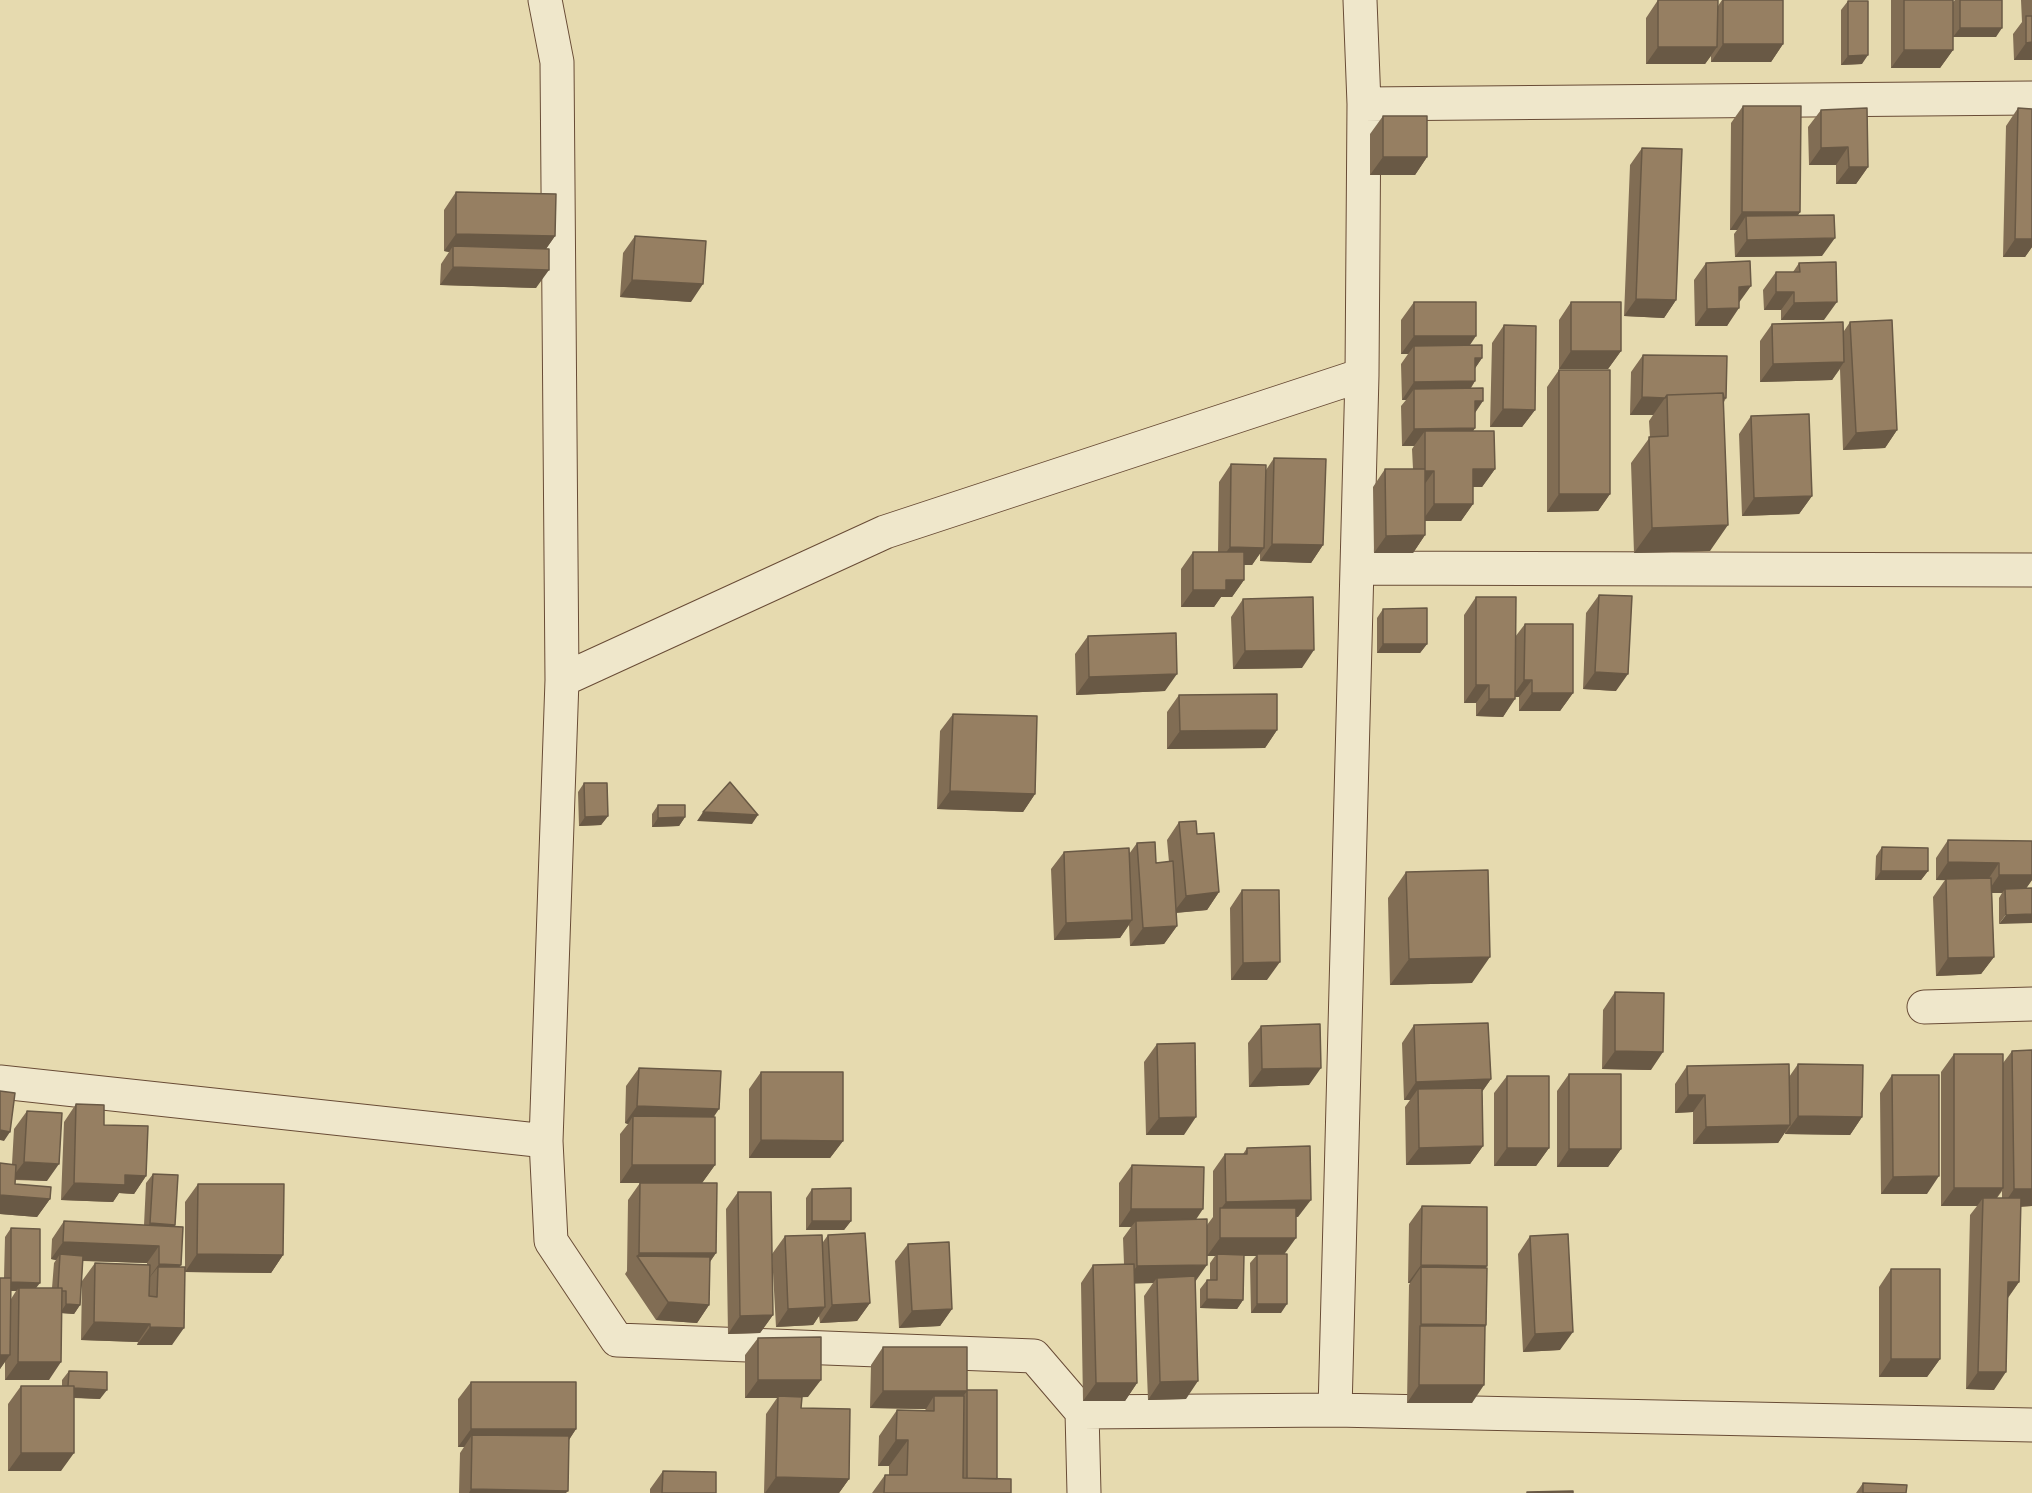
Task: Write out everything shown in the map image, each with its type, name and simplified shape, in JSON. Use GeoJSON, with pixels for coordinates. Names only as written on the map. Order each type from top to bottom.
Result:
{"type":"FeatureCollection","features":[{"type":"Feature","properties":{"kind":"street"},"geometry":{"type":"LineString","coordinates":[[545,0],[557,62],[562,680],[546,1141],[551,1241],[617,1340],[1034,1356],[1082,1412],[1084,1493]]}},
{"type":"Feature","properties":{"kind":"street"},"geometry":{"type":"LineString","coordinates":[[1335,1410],[1362,375],[1364,104],[1360,0]]}},
{"type":"Feature","properties":{"kind":"street"},"geometry":{"type":"LineString","coordinates":[[1364,104],[2032,98]]}},
{"type":"Feature","properties":{"kind":"street"},"geometry":{"type":"LineString","coordinates":[[562,680],[885,532],[1362,375]]}},
{"type":"Feature","properties":{"kind":"street"},"geometry":{"type":"LineString","coordinates":[[1357,568],[2032,570]]}},
{"type":"Feature","properties":{"kind":"street"},"geometry":{"type":"LineString","coordinates":[[1923,1007],[2032,1004]]}},
{"type":"Feature","properties":{"kind":"street"},"geometry":{"type":"LineString","coordinates":[[0,1082],[546,1141]]}},
{"type":"Feature","properties":{"kind":"street"},"geometry":{"type":"LineString","coordinates":[[1082,1412],[1335,1410],[2032,1425]]}},
{"type":"Feature","properties":{"kind":"building"},"geometry":{"type":"Polygon","coordinates":[[[1658,0],[1718,0],[1717,47],[1658,47],[1658,0]]]}},
{"type":"Feature","properties":{"kind":"building"},"geometry":{"type":"Polygon","coordinates":[[[1723,0],[1783,0],[1783,44],[1723,44],[1723,0]]]}},
{"type":"Feature","properties":{"kind":"building"},"geometry":{"type":"Polygon","coordinates":[[[1904,0],[1953,0],[1953,50],[1904,50],[1904,0]]]}},
{"type":"Feature","properties":{"kind":"building"},"geometry":{"type":"Polygon","coordinates":[[[1960,0],[2002,0],[2002,28],[1960,28],[1960,0]]]}},
{"type":"Feature","properties":{"kind":"building"},"geometry":{"type":"Polygon","coordinates":[[[1848,1],[1868,1],[1868,55],[1848,56],[1848,1]]]}},
{"type":"Feature","properties":{"kind":"building"},"geometry":{"type":"Polygon","coordinates":[[[2026,16],[2032,16],[2032,42],[2026,43],[2026,16]]]}},
{"type":"Feature","properties":{"kind":"building"},"geometry":{"type":"Polygon","coordinates":[[[1743,106],[1801,106],[1800,212],[1742,212],[1743,106]]]}},
{"type":"Feature","properties":{"kind":"building"},"geometry":{"type":"Polygon","coordinates":[[[1867,108],[1868,167],[1849,167],[1848,147],[1821,148],[1821,110],[1867,108]]]}},
{"type":"Feature","properties":{"kind":"building"},"geometry":{"type":"Polygon","coordinates":[[[2018,108],[2032,109],[2032,239],[2015,239],[2018,108]]]}},
{"type":"Feature","properties":{"kind":"building"},"geometry":{"type":"Polygon","coordinates":[[[1383,116],[1427,116],[1427,157],[1383,157],[1383,116]]]}},
{"type":"Feature","properties":{"kind":"building"},"geometry":{"type":"Polygon","coordinates":[[[1642,148],[1682,149],[1676,300],[1636,299],[1642,148]]]}},
{"type":"Feature","properties":{"kind":"building"},"geometry":{"type":"Polygon","coordinates":[[[456,192],[556,194],[555,236],[456,234],[456,192]]]}},
{"type":"Feature","properties":{"kind":"building"},"geometry":{"type":"Polygon","coordinates":[[[1834,215],[1835,238],[1747,240],[1746,216],[1834,215]]]}},
{"type":"Feature","properties":{"kind":"building"},"geometry":{"type":"Polygon","coordinates":[[[635,236],[706,241],[703,284],[632,280],[635,236]]]}},
{"type":"Feature","properties":{"kind":"building"},"geometry":{"type":"Polygon","coordinates":[[[453,246],[549,249],[549,270],[453,267],[453,246]]]}},
{"type":"Feature","properties":{"kind":"building"},"geometry":{"type":"Polygon","coordinates":[[[1750,261],[1751,286],[1739,287],[1739,308],[1707,309],[1706,263],[1750,261]]]}},
{"type":"Feature","properties":{"kind":"building"},"geometry":{"type":"Polygon","coordinates":[[[1836,262],[1837,302],[1794,303],[1794,292],[1776,292],[1776,272],[1800,272],[1799,263],[1836,262]]]}},
{"type":"Feature","properties":{"kind":"building"},"geometry":{"type":"Polygon","coordinates":[[[1414,302],[1476,302],[1476,336],[1414,336],[1414,302]]]}},
{"type":"Feature","properties":{"kind":"building"},"geometry":{"type":"Polygon","coordinates":[[[1571,302],[1621,302],[1621,351],[1571,351],[1571,302]]]}},
{"type":"Feature","properties":{"kind":"building"},"geometry":{"type":"Polygon","coordinates":[[[1892,320],[1897,430],[1856,433],[1850,322],[1892,320]]]}},
{"type":"Feature","properties":{"kind":"building"},"geometry":{"type":"Polygon","coordinates":[[[1843,322],[1844,362],[1773,364],[1772,324],[1843,322]]]}},
{"type":"Feature","properties":{"kind":"building"},"geometry":{"type":"Polygon","coordinates":[[[1504,325],[1536,326],[1535,410],[1503,409],[1504,325]]]}},
{"type":"Feature","properties":{"kind":"building"},"geometry":{"type":"Polygon","coordinates":[[[1482,345],[1482,358],[1475,358],[1475,381],[1414,382],[1414,346],[1482,345]]]}},
{"type":"Feature","properties":{"kind":"building"},"geometry":{"type":"Polygon","coordinates":[[[1643,355],[1727,356],[1726,398],[1723,393],[1667,395],[1665,398],[1642,397],[1643,355]]]}},
{"type":"Feature","properties":{"kind":"building"},"geometry":{"type":"Polygon","coordinates":[[[1559,370],[1610,370],[1610,494],[1559,494],[1559,370]]]}},
{"type":"Feature","properties":{"kind":"building"},"geometry":{"type":"Polygon","coordinates":[[[1483,388],[1483,401],[1475,401],[1475,428],[1414,429],[1414,389],[1483,388]]]}},
{"type":"Feature","properties":{"kind":"building"},"geometry":{"type":"Polygon","coordinates":[[[1723,393],[1728,525],[1652,528],[1649,437],[1668,436],[1667,395],[1723,393]]]}},
{"type":"Feature","properties":{"kind":"building"},"geometry":{"type":"Polygon","coordinates":[[[1809,414],[1812,496],[1754,498],[1751,416],[1809,414]]]}},
{"type":"Feature","properties":{"kind":"building"},"geometry":{"type":"Polygon","coordinates":[[[1425,431],[1494,431],[1495,469],[1473,469],[1473,504],[1434,504],[1434,471],[1425,471],[1425,431]]]}},
{"type":"Feature","properties":{"kind":"building"},"geometry":{"type":"Polygon","coordinates":[[[1274,458],[1326,459],[1323,545],[1272,544],[1274,458]]]}},
{"type":"Feature","properties":{"kind":"building"},"geometry":{"type":"Polygon","coordinates":[[[1231,464],[1266,465],[1264,548],[1230,547],[1231,464]]]}},
{"type":"Feature","properties":{"kind":"building"},"geometry":{"type":"Polygon","coordinates":[[[1385,469],[1425,469],[1425,535],[1386,536],[1385,469]]]}},
{"type":"Feature","properties":{"kind":"building"},"geometry":{"type":"Polygon","coordinates":[[[1193,552],[1244,552],[1244,580],[1226,580],[1226,590],[1193,590],[1193,552]]]}},
{"type":"Feature","properties":{"kind":"building"},"geometry":{"type":"Polygon","coordinates":[[[1599,595],[1632,596],[1628,674],[1595,672],[1599,595]]]}},
{"type":"Feature","properties":{"kind":"building"},"geometry":{"type":"Polygon","coordinates":[[[1313,597],[1314,650],[1245,651],[1243,599],[1313,597]]]}},
{"type":"Feature","properties":{"kind":"building"},"geometry":{"type":"Polygon","coordinates":[[[1476,597],[1516,597],[1515,699],[1489,699],[1489,685],[1476,685],[1476,597]]]}},
{"type":"Feature","properties":{"kind":"building"},"geometry":{"type":"Polygon","coordinates":[[[1427,608],[1427,644],[1383,644],[1383,609],[1427,608]]]}},
{"type":"Feature","properties":{"kind":"building"},"geometry":{"type":"Polygon","coordinates":[[[1525,624],[1573,624],[1573,693],[1532,693],[1532,680],[1524,680],[1525,624]]]}},
{"type":"Feature","properties":{"kind":"building"},"geometry":{"type":"Polygon","coordinates":[[[1176,633],[1177,674],[1089,677],[1088,636],[1176,633]]]}},
{"type":"Feature","properties":{"kind":"building"},"geometry":{"type":"Polygon","coordinates":[[[1277,694],[1277,730],[1180,731],[1179,695],[1277,694]]]}},
{"type":"Feature","properties":{"kind":"building"},"geometry":{"type":"Polygon","coordinates":[[[953,714],[1037,716],[1035,794],[950,791],[953,714]]]}},
{"type":"Feature","properties":{"kind":"building"},"geometry":{"type":"Polygon","coordinates":[[[730,782],[758,815],[703,812],[730,782]]]}},
{"type":"Feature","properties":{"kind":"building"},"geometry":{"type":"Polygon","coordinates":[[[584,783],[607,783],[608,816],[585,817],[584,783]]]}},
{"type":"Feature","properties":{"kind":"building"},"geometry":{"type":"Polygon","coordinates":[[[658,805],[685,805],[685,817],[658,818],[658,805]]]}},
{"type":"Feature","properties":{"kind":"building"},"geometry":{"type":"Polygon","coordinates":[[[1196,821],[1197,834],[1214,833],[1219,892],[1186,896],[1179,822],[1196,821]]]}},
{"type":"Feature","properties":{"kind":"building"},"geometry":{"type":"Polygon","coordinates":[[[1948,840],[2032,841],[2032,875],[1999,875],[1999,863],[1948,862],[1948,840]]]}},
{"type":"Feature","properties":{"kind":"building"},"geometry":{"type":"Polygon","coordinates":[[[1155,842],[1156,863],[1173,861],[1177,926],[1143,928],[1137,843],[1155,842]]]}},
{"type":"Feature","properties":{"kind":"building"},"geometry":{"type":"Polygon","coordinates":[[[1882,847],[1928,848],[1928,871],[1881,871],[1882,847]]]}},
{"type":"Feature","properties":{"kind":"building"},"geometry":{"type":"Polygon","coordinates":[[[1129,848],[1132,920],[1066,923],[1064,852],[1129,848]]]}},
{"type":"Feature","properties":{"kind":"building"},"geometry":{"type":"Polygon","coordinates":[[[1488,870],[1490,957],[1409,959],[1406,872],[1488,870]]]}},
{"type":"Feature","properties":{"kind":"building"},"geometry":{"type":"Polygon","coordinates":[[[1991,878],[1994,957],[1948,958],[1946,879],[1991,878]]]}},
{"type":"Feature","properties":{"kind":"building"},"geometry":{"type":"Polygon","coordinates":[[[2032,888],[2032,914],[2006,915],[2005,889],[2032,888]]]}},
{"type":"Feature","properties":{"kind":"building"},"geometry":{"type":"Polygon","coordinates":[[[1242,890],[1279,890],[1280,962],[1243,963],[1242,890]]]}},
{"type":"Feature","properties":{"kind":"building"},"geometry":{"type":"Polygon","coordinates":[[[1615,992],[1664,993],[1663,1052],[1615,1051],[1615,992]]]}},
{"type":"Feature","properties":{"kind":"building"},"geometry":{"type":"Polygon","coordinates":[[[1488,1023],[1491,1079],[1416,1082],[1414,1025],[1488,1023]]]}},
{"type":"Feature","properties":{"kind":"building"},"geometry":{"type":"Polygon","coordinates":[[[1320,1024],[1321,1068],[1262,1069],[1261,1026],[1320,1024]]]}},
{"type":"Feature","properties":{"kind":"building"},"geometry":{"type":"Polygon","coordinates":[[[1195,1043],[1196,1117],[1159,1118],[1157,1044],[1195,1043]]]}},
{"type":"Feature","properties":{"kind":"building"},"geometry":{"type":"Polygon","coordinates":[[[2032,1050],[2032,1189],[2014,1189],[2012,1051],[2032,1050]]]}},
{"type":"Feature","properties":{"kind":"building"},"geometry":{"type":"Polygon","coordinates":[[[1954,1054],[2003,1054],[2003,1188],[1954,1188],[1954,1054]]]}},
{"type":"Feature","properties":{"kind":"building"},"geometry":{"type":"Polygon","coordinates":[[[1789,1064],[1790,1125],[1706,1127],[1705,1095],[1688,1095],[1687,1066],[1789,1064]]]}},
{"type":"Feature","properties":{"kind":"building"},"geometry":{"type":"Polygon","coordinates":[[[1798,1064],[1863,1065],[1862,1117],[1798,1116],[1798,1064]]]}},
{"type":"Feature","properties":{"kind":"building"},"geometry":{"type":"Polygon","coordinates":[[[639,1068],[721,1071],[719,1109],[637,1106],[639,1068]]]}},
{"type":"Feature","properties":{"kind":"building"},"geometry":{"type":"Polygon","coordinates":[[[761,1072],[843,1072],[843,1141],[761,1140],[761,1072]]]}},
{"type":"Feature","properties":{"kind":"building"},"geometry":{"type":"Polygon","coordinates":[[[1569,1074],[1621,1074],[1621,1149],[1569,1149],[1569,1074]]]}},
{"type":"Feature","properties":{"kind":"building"},"geometry":{"type":"Polygon","coordinates":[[[1892,1075],[1939,1075],[1939,1176],[1893,1177],[1892,1075]]]}},
{"type":"Feature","properties":{"kind":"building"},"geometry":{"type":"Polygon","coordinates":[[[1507,1076],[1549,1076],[1549,1148],[1507,1148],[1507,1076]]]}},
{"type":"Feature","properties":{"kind":"building"},"geometry":{"type":"Polygon","coordinates":[[[1482,1088],[1483,1146],[1419,1148],[1418,1089],[1482,1088]]]}},
{"type":"Feature","properties":{"kind":"building"},"geometry":{"type":"Polygon","coordinates":[[[0,1091],[15,1093],[10,1132],[0,1130],[0,1091]]]}},
{"type":"Feature","properties":{"kind":"building"},"geometry":{"type":"Polygon","coordinates":[[[76,1104],[104,1105],[104,1125],[148,1126],[146,1176],[125,1175],[125,1185],[74,1183],[76,1104]]]}},
{"type":"Feature","properties":{"kind":"building"},"geometry":{"type":"Polygon","coordinates":[[[27,1111],[62,1113],[59,1164],[24,1162],[27,1111]]]}},
{"type":"Feature","properties":{"kind":"building"},"geometry":{"type":"Polygon","coordinates":[[[633,1116],[715,1117],[715,1165],[632,1165],[633,1116]]]}},
{"type":"Feature","properties":{"kind":"building"},"geometry":{"type":"Polygon","coordinates":[[[1310,1146],[1311,1200],[1226,1202],[1225,1154],[1247,1154],[1247,1148],[1310,1146]]]}},
{"type":"Feature","properties":{"kind":"building"},"geometry":{"type":"Polygon","coordinates":[[[0,1163],[16,1165],[15,1184],[51,1187],[50,1199],[0,1195],[0,1163]]]}},
{"type":"Feature","properties":{"kind":"building"},"geometry":{"type":"Polygon","coordinates":[[[1132,1165],[1204,1167],[1203,1209],[1131,1209],[1132,1165]]]}},
{"type":"Feature","properties":{"kind":"building"},"geometry":{"type":"Polygon","coordinates":[[[153,1174],[178,1175],[175,1225],[150,1223],[153,1174]]]}},
{"type":"Feature","properties":{"kind":"building"},"geometry":{"type":"Polygon","coordinates":[[[640,1183],[717,1183],[716,1253],[639,1253],[640,1183]]]}},
{"type":"Feature","properties":{"kind":"building"},"geometry":{"type":"Polygon","coordinates":[[[198,1184],[284,1184],[283,1255],[197,1254],[198,1184]]]}},
{"type":"Feature","properties":{"kind":"building"},"geometry":{"type":"Polygon","coordinates":[[[851,1188],[851,1221],[812,1221],[812,1189],[851,1188]]]}},
{"type":"Feature","properties":{"kind":"building"},"geometry":{"type":"Polygon","coordinates":[[[738,1192],[771,1192],[773,1315],[740,1316],[738,1192]]]}},
{"type":"Feature","properties":{"kind":"building"},"geometry":{"type":"Polygon","coordinates":[[[1983,1198],[2021,1198],[2019,1282],[2008,1282],[2006,1372],[1978,1372],[1983,1198]]]}},
{"type":"Feature","properties":{"kind":"building"},"geometry":{"type":"Polygon","coordinates":[[[1422,1206],[1487,1207],[1487,1266],[1421,1265],[1422,1206]]]}},
{"type":"Feature","properties":{"kind":"building"},"geometry":{"type":"Polygon","coordinates":[[[1220,1208],[1296,1208],[1296,1238],[1220,1238],[1220,1208]]]}},
{"type":"Feature","properties":{"kind":"building"},"geometry":{"type":"Polygon","coordinates":[[[1207,1219],[1207,1265],[1137,1266],[1136,1221],[1207,1219]]]}},
{"type":"Feature","properties":{"kind":"building"},"geometry":{"type":"Polygon","coordinates":[[[64,1221],[183,1227],[181,1265],[159,1264],[159,1246],[63,1242],[64,1221]]]}},
{"type":"Feature","properties":{"kind":"building"},"geometry":{"type":"Polygon","coordinates":[[[11,1228],[40,1229],[40,1283],[11,1282],[11,1228]]]}},
{"type":"Feature","properties":{"kind":"building"},"geometry":{"type":"Polygon","coordinates":[[[865,1233],[870,1303],[832,1305],[828,1235],[865,1233]]]}},
{"type":"Feature","properties":{"kind":"building"},"geometry":{"type":"Polygon","coordinates":[[[1568,1234],[1573,1332],[1535,1334],[1530,1236],[1568,1234]]]}},
{"type":"Feature","properties":{"kind":"building"},"geometry":{"type":"Polygon","coordinates":[[[822,1235],[825,1307],[788,1309],[785,1236],[822,1235]]]}},
{"type":"Feature","properties":{"kind":"building"},"geometry":{"type":"Polygon","coordinates":[[[949,1242],[952,1309],[912,1311],[908,1244],[949,1242]]]}},
{"type":"Feature","properties":{"kind":"building"},"geometry":{"type":"Polygon","coordinates":[[[60,1254],[83,1256],[80,1305],[66,1304],[66,1291],[58,1288],[60,1254]]]}},
{"type":"Feature","properties":{"kind":"building"},"geometry":{"type":"Polygon","coordinates":[[[1217,1254],[1244,1255],[1243,1300],[1207,1299],[1207,1280],[1217,1280],[1217,1254]]]}},
{"type":"Feature","properties":{"kind":"building"},"geometry":{"type":"Polygon","coordinates":[[[1257,1254],[1287,1254],[1287,1304],[1257,1304],[1257,1254]]]}},
{"type":"Feature","properties":{"kind":"building"},"geometry":{"type":"Polygon","coordinates":[[[637,1256],[710,1257],[709,1305],[668,1302],[637,1256]]]}},
{"type":"Feature","properties":{"kind":"building"},"geometry":{"type":"Polygon","coordinates":[[[95,1263],[150,1265],[149,1296],[157,1297],[158,1267],[185,1267],[184,1328],[94,1322],[95,1263]]]}},
{"type":"Feature","properties":{"kind":"building"},"geometry":{"type":"Polygon","coordinates":[[[1134,1264],[1137,1383],[1096,1383],[1093,1265],[1134,1264]]]}},
{"type":"Feature","properties":{"kind":"building"},"geometry":{"type":"Polygon","coordinates":[[[1421,1267],[1487,1268],[1486,1325],[1421,1324],[1421,1267]]]}},
{"type":"Feature","properties":{"kind":"building"},"geometry":{"type":"Polygon","coordinates":[[[1891,1269],[1940,1269],[1940,1359],[1891,1359],[1891,1269]]]}},
{"type":"Feature","properties":{"kind":"building"},"geometry":{"type":"Polygon","coordinates":[[[1195,1276],[1198,1381],[1160,1382],[1157,1278],[1195,1276]]]}},
{"type":"Feature","properties":{"kind":"building"},"geometry":{"type":"Polygon","coordinates":[[[0,1278],[11,1278],[10,1355],[0,1355],[0,1278]]]}},
{"type":"Feature","properties":{"kind":"building"},"geometry":{"type":"Polygon","coordinates":[[[19,1288],[62,1288],[61,1362],[18,1362],[19,1288]]]}},
{"type":"Feature","properties":{"kind":"building"},"geometry":{"type":"Polygon","coordinates":[[[1420,1326],[1485,1326],[1484,1385],[1419,1385],[1420,1326]]]}},
{"type":"Feature","properties":{"kind":"building"},"geometry":{"type":"Polygon","coordinates":[[[821,1337],[821,1380],[758,1380],[758,1338],[821,1337]]]}},
{"type":"Feature","properties":{"kind":"building"},"geometry":{"type":"Polygon","coordinates":[[[883,1347],[967,1347],[967,1390],[997,1390],[997,1479],[967,1478],[967,1391],[883,1391],[883,1347]]]}},
{"type":"Feature","properties":{"kind":"building"},"geometry":{"type":"Polygon","coordinates":[[[69,1371],[107,1372],[107,1390],[68,1386],[69,1371]]]}},
{"type":"Feature","properties":{"kind":"building"},"geometry":{"type":"Polygon","coordinates":[[[471,1382],[576,1382],[576,1429],[471,1429],[471,1382]]]}},
{"type":"Feature","properties":{"kind":"building"},"geometry":{"type":"Polygon","coordinates":[[[21,1386],[74,1386],[74,1453],[21,1453],[21,1386]]]}},
{"type":"Feature","properties":{"kind":"building"},"geometry":{"type":"Polygon","coordinates":[[[778,1396],[802,1397],[801,1408],[850,1409],[849,1479],[776,1477],[778,1396]]]}},
{"type":"Feature","properties":{"kind":"building"},"geometry":{"type":"Polygon","coordinates":[[[934,1396],[964,1396],[963,1478],[1011,1479],[1011,1493],[884,1493],[885,1475],[907,1475],[908,1440],[896,1440],[897,1410],[934,1411],[934,1396]]]}},
{"type":"Feature","properties":{"kind":"building"},"geometry":{"type":"Polygon","coordinates":[[[472,1435],[569,1436],[568,1491],[471,1489],[472,1435]]]}},
{"type":"Feature","properties":{"kind":"building"},"geometry":{"type":"Polygon","coordinates":[[[663,1471],[716,1472],[716,1493],[662,1493],[663,1471]]]}},
{"type":"Feature","properties":{"kind":"building"},"geometry":{"type":"Polygon","coordinates":[[[1863,1483],[1907,1485],[1906,1493],[1863,1493],[1863,1483]]]}},
{"type":"Feature","properties":{"kind":"building"},"geometry":{"type":"Polygon","coordinates":[[[1573,1491],[1573,1493],[1527,1493],[1527,1492],[1573,1491]]]}}]}
